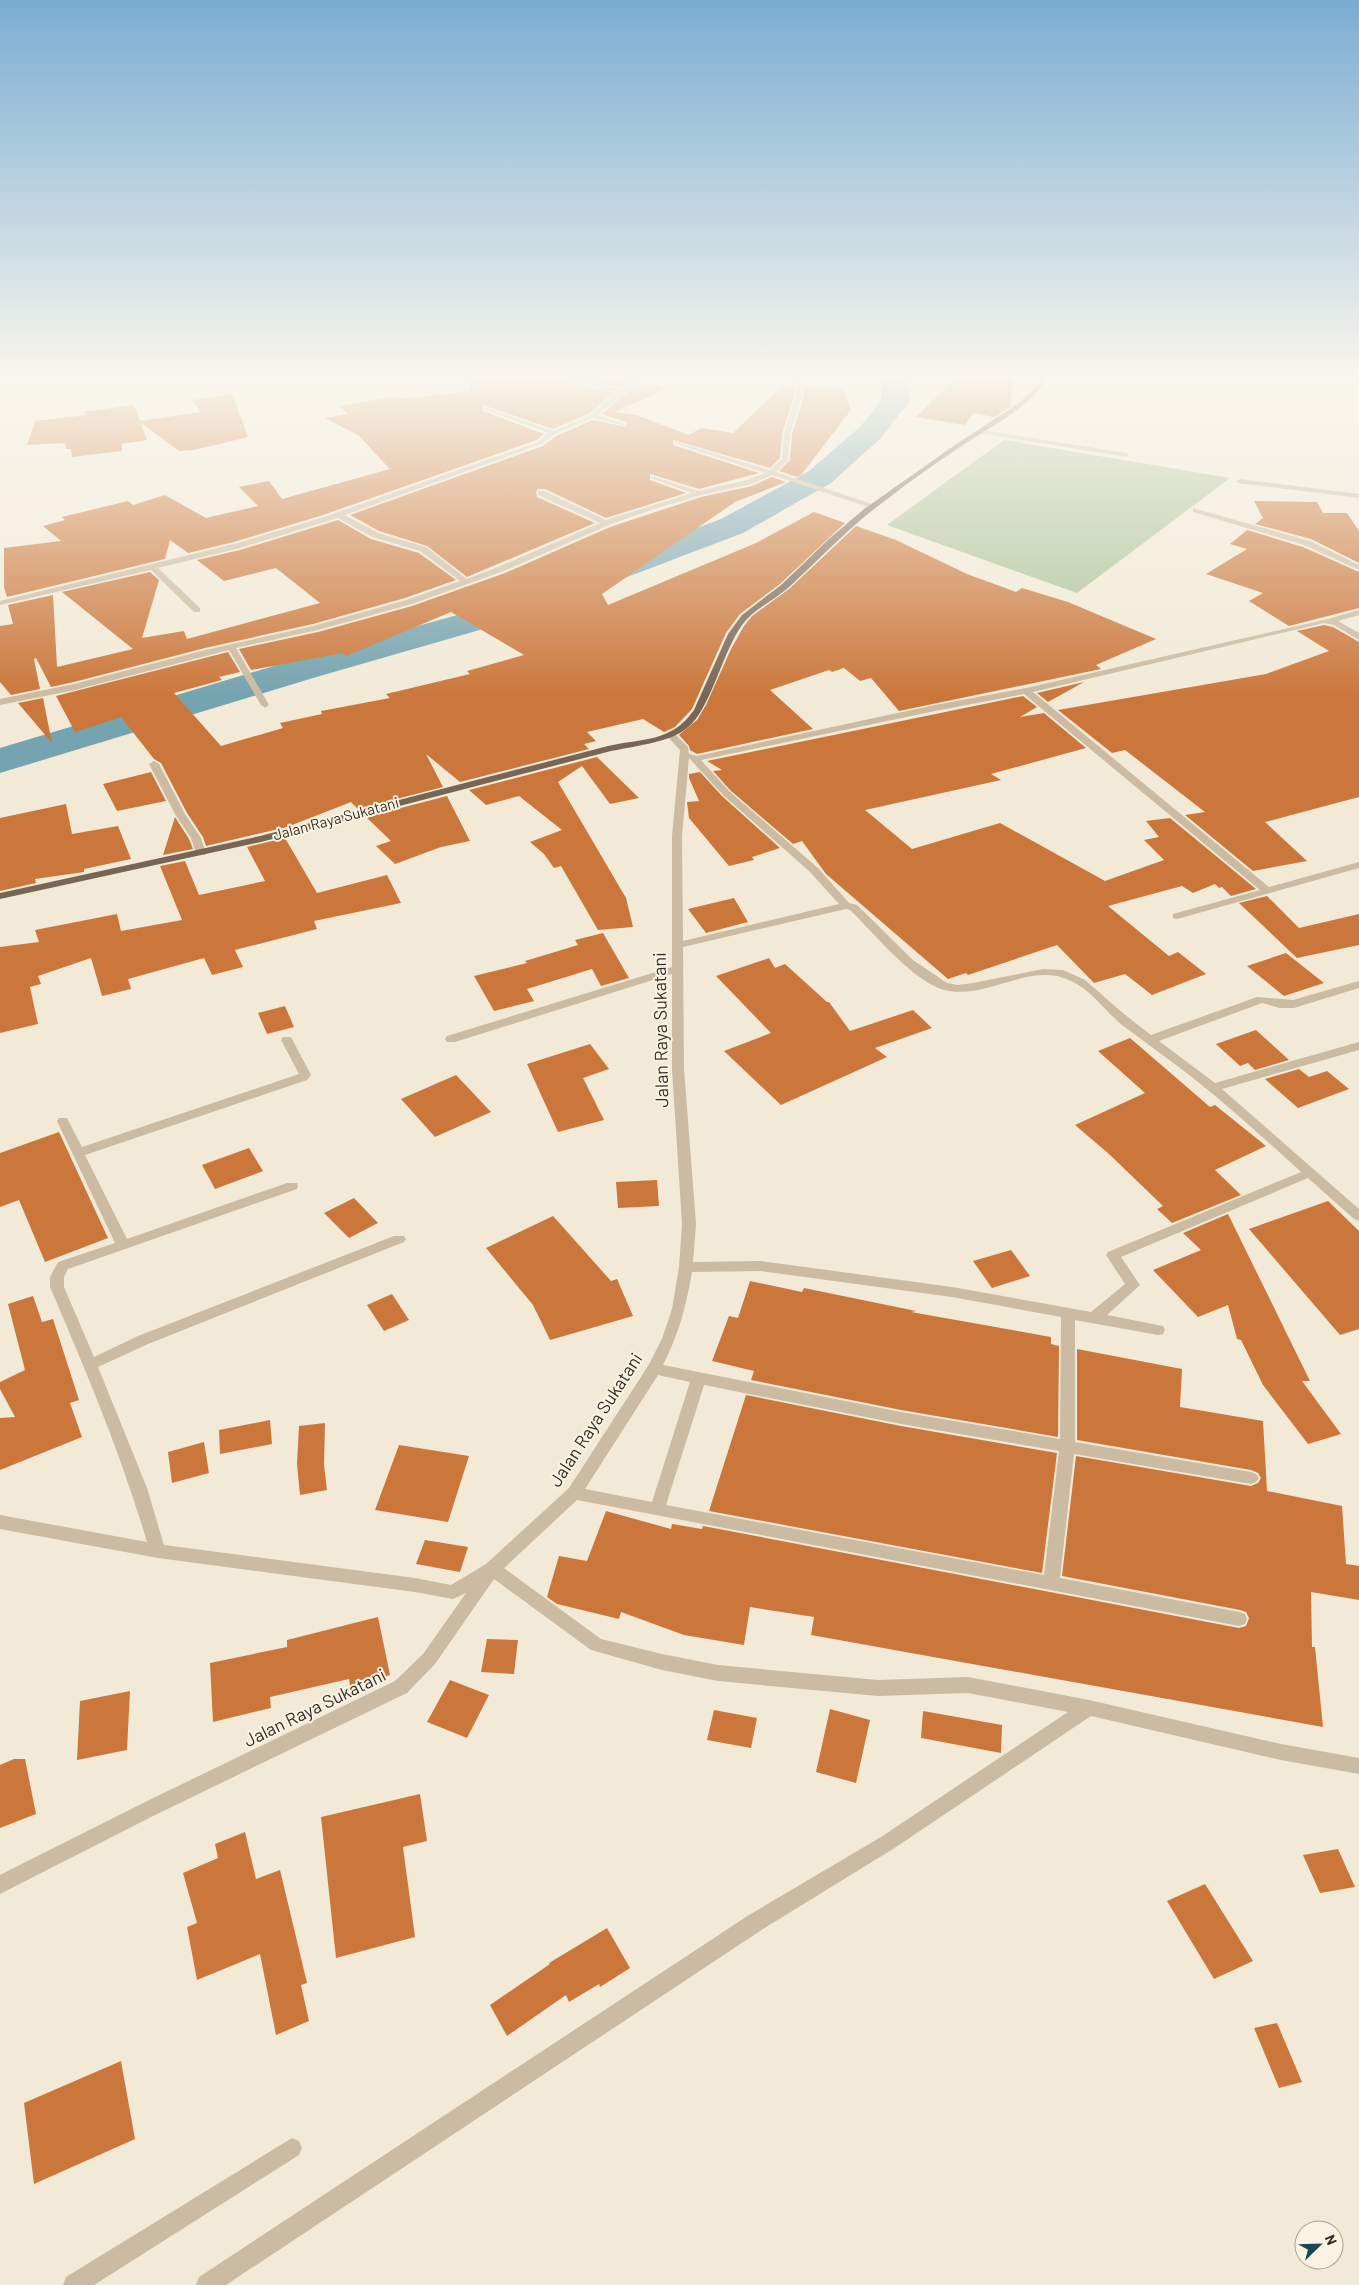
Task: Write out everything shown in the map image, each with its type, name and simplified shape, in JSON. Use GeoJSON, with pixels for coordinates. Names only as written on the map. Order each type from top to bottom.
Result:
{"type":"FeatureCollection","features":[{"type":"Feature","properties":{"kind":"main road","name":"Jalan Raya Sukatani"},"geometry":{"type":"LineString","coordinates":[[0,896],[201,853],[681,731],[694,718],[725,646],[741,621],[783,588],[840,533],[906,484]]}},
{"type":"Feature","properties":{"kind":"street"},"geometry":{"type":"LineString","coordinates":[[0,603],[153,568],[237,546],[339,515],[428,484]]}},
{"type":"Feature","properties":{"kind":"street"},"geometry":{"type":"LineString","coordinates":[[672,484],[699,493]]}},
{"type":"Feature","properties":{"kind":"street"},"geometry":{"type":"LineString","coordinates":[[0,702],[75,687],[358,617],[466,582],[546,551],[606,523],[699,493],[744,484]]}},
{"type":"Feature","properties":{"kind":"street"},"geometry":{"type":"LineString","coordinates":[[802,484],[874,506]]}},
{"type":"Feature","properties":{"kind":"street"},"geometry":{"type":"LineString","coordinates":[[1261,484],[1359,496]]}},
{"type":"Feature","properties":{"kind":"street"},"geometry":{"type":"LineString","coordinates":[[541,493],[606,523]]}},
{"type":"Feature","properties":{"kind":"street"},"geometry":{"type":"LineString","coordinates":[[1196,510],[1307,543],[1359,568]]}},
{"type":"Feature","properties":{"kind":"street"},"geometry":{"type":"LineString","coordinates":[[339,515],[375,535],[424,549],[466,582]]}},
{"type":"Feature","properties":{"kind":"street"},"geometry":{"type":"LineString","coordinates":[[153,568],[197,610]]}},
{"type":"Feature","properties":{"kind":"street"},"geometry":{"type":"LineString","coordinates":[[690,754],[1026,691],[1291,628],[1330,621],[1359,612]]}},
{"type":"Feature","properties":{"kind":"street"},"geometry":{"type":"LineString","coordinates":[[1330,621],[1359,637]]}},
{"type":"Feature","properties":{"kind":"street"},"geometry":{"type":"LineString","coordinates":[[231,647],[264,704]]}},
{"type":"Feature","properties":{"kind":"street"},"geometry":{"type":"LineString","coordinates":[[1026,691],[1268,890]]}},
{"type":"Feature","properties":{"kind":"street"},"geometry":{"type":"LineString","coordinates":[[671,735],[726,793],[782,840],[814,870],[846,906]]}},
{"type":"Feature","properties":{"kind":"street","name":"Jalan Raya Sukatani"},"geometry":{"type":"LineString","coordinates":[[0,1885],[147,1810],[401,1687],[429,1659],[492,1569],[574,1493],[654,1369],[669,1339],[679,1309],[686,1267],[689,1224],[678,1069],[677,836],[690,754]]}},
{"type":"Feature","properties":{"kind":"street"},"geometry":{"type":"LineString","coordinates":[[154,764],[180,814],[196,838],[201,853]]}},
{"type":"Feature","properties":{"kind":"street"},"geometry":{"type":"LineString","coordinates":[[1177,916],[1359,865]]}},
{"type":"Feature","properties":{"kind":"street"},"geometry":{"type":"LineString","coordinates":[[678,945],[846,906],[853,907],[923,974],[943,986],[964,988],[1006,978],[1043,973],[1068,975],[1076,979],[1115,1014],[1213,1088],[1359,1216]]}},
{"type":"Feature","properties":{"kind":"street"},"geometry":{"type":"LineString","coordinates":[[451,1039],[678,969]]}},
{"type":"Feature","properties":{"kind":"street"},"geometry":{"type":"LineString","coordinates":[[1150,1040],[1261,999],[1280,1004],[1294,1004],[1359,984]]}},
{"type":"Feature","properties":{"kind":"street"},"geometry":{"type":"LineString","coordinates":[[78,1153],[303,1078],[305,1075],[287,1040]]}},
{"type":"Feature","properties":{"kind":"street"},"geometry":{"type":"LineString","coordinates":[[1213,1088],[1359,1046]]}},
{"type":"Feature","properties":{"kind":"street"},"geometry":{"type":"LineString","coordinates":[[63,1121],[123,1245]]}},
{"type":"Feature","properties":{"kind":"street"},"geometry":{"type":"LineString","coordinates":[[1094,1318],[1133,1285],[1113,1255],[1309,1173]]}},
{"type":"Feature","properties":{"kind":"street"},"geometry":{"type":"LineString","coordinates":[[158,1551],[119,1435],[57,1286],[57,1276],[63,1266],[292,1186]]}},
{"type":"Feature","properties":{"kind":"street"},"geometry":{"type":"LineString","coordinates":[[89,1365],[143,1340],[399,1239]]}},
{"type":"Feature","properties":{"kind":"street"},"geometry":{"type":"LineString","coordinates":[[686,1267],[761,1266],[952,1292],[1158,1330]]}},
{"type":"Feature","properties":{"kind":"street"},"geometry":{"type":"LineString","coordinates":[[1051,1583],[1067,1446],[1068,1312]]}},
{"type":"Feature","properties":{"kind":"street"},"geometry":{"type":"LineString","coordinates":[[654,1369],[901,1418],[1251,1478]]}},
{"type":"Feature","properties":{"kind":"street"},"geometry":{"type":"LineString","coordinates":[[657,1510],[698,1377]]}},
{"type":"Feature","properties":{"kind":"street"},"geometry":{"type":"LineString","coordinates":[[574,1493],[1239,1619]]}},
{"type":"Feature","properties":{"kind":"street"},"geometry":{"type":"LineString","coordinates":[[0,1522],[158,1551],[415,1585],[453,1592],[492,1569],[598,1644],[662,1662],[718,1673],[807,1683],[878,1688],[968,1685],[1089,1708],[1281,1752],[1359,1766]]}},
{"type":"Feature","properties":{"kind":"street"},"geometry":{"type":"LineString","coordinates":[[207,2285],[529,2074],[756,1922],[887,1843],[1089,1708]]}},
{"type":"Feature","properties":{"kind":"street"},"geometry":{"type":"LineString","coordinates":[[74,2285],[292,2148]]}},
{"type":"Feature","properties":{"kind":"green space"},"geometry":{"type":"Polygon","coordinates":[[[944,484],[1223,484],[1077,593],[887,525],[944,484]]]}},
{"type":"Feature","properties":{"kind":"building"},"geometry":{"type":"Polygon","coordinates":[[[256,484],[271,484],[282,499],[337,484],[412,484],[323,515],[234,542],[188,553],[170,540],[165,559],[7,597],[4,587],[4,548],[61,541],[43,526],[65,520],[62,517],[128,501],[133,505],[165,495],[206,518],[258,506],[239,487],[256,484]]]}},
{"type":"Feature","properties":{"kind":"building"},"geometry":{"type":"Polygon","coordinates":[[[438,484],[660,484],[686,493],[606,518],[545,489],[538,489],[536,491],[537,497],[595,523],[467,577],[427,546],[379,531],[350,515],[438,484]]]}},
{"type":"Feature","properties":{"kind":"building"},"geometry":{"type":"Polygon","coordinates":[[[681,484],[719,484],[699,489],[681,484]]]}},
{"type":"Feature","properties":{"kind":"building"},"geometry":{"type":"Polygon","coordinates":[[[757,484],[782,484],[735,502],[602,594],[608,605],[756,543],[814,512],[845,523],[780,584],[740,614],[726,633],[692,709],[675,727],[664,732],[643,719],[587,732],[596,741],[584,744],[589,749],[460,782],[426,754],[443,787],[358,809],[351,802],[287,827],[206,846],[203,837],[187,813],[161,763],[154,759],[121,717],[75,732],[56,696],[228,652],[240,672],[219,677],[222,680],[174,693],[221,746],[283,728],[280,723],[322,714],[321,711],[390,698],[386,694],[470,674],[467,671],[524,655],[451,612],[346,656],[343,653],[251,670],[239,649],[318,632],[412,606],[505,573],[610,527],[701,497],[757,484]]]}},
{"type":"Feature","properties":{"kind":"building"},"geometry":{"type":"Polygon","coordinates":[[[1254,501],[1317,502],[1323,513],[1347,513],[1359,531],[1359,563],[1311,539],[1255,524],[1263,518],[1254,501]]]}},
{"type":"Feature","properties":{"kind":"building"},"geometry":{"type":"Polygon","coordinates":[[[338,520],[371,539],[419,553],[456,580],[405,598],[313,624],[205,648],[74,682],[51,687],[36,658],[34,659],[40,689],[11,695],[0,682],[0,626],[13,624],[8,605],[53,595],[57,667],[133,649],[62,592],[150,572],[159,580],[142,638],[184,631],[187,639],[320,603],[276,568],[224,581],[197,560],[240,550],[338,520]]]}},
{"type":"Feature","properties":{"kind":"building"},"geometry":{"type":"Polygon","coordinates":[[[856,526],[896,540],[967,574],[1016,592],[1022,588],[1068,602],[1156,639],[1096,665],[1101,669],[899,711],[871,678],[860,681],[844,668],[832,672],[829,670],[770,690],[813,729],[697,754],[690,750],[689,746],[679,735],[697,720],[706,705],[731,649],[744,626],[752,616],[789,589],[856,526]]]}},
{"type":"Feature","properties":{"kind":"building"},"geometry":{"type":"Polygon","coordinates":[[[1247,530],[1303,547],[1359,572],[1359,608],[1289,626],[1249,601],[1263,593],[1206,574],[1247,549],[1230,544],[1247,530]]]}},
{"type":"Feature","properties":{"kind":"building"},"geometry":{"type":"Polygon","coordinates":[[[1324,625],[1333,627],[1359,642],[1359,797],[1265,822],[1307,861],[1253,871],[1185,815],[1205,812],[1125,750],[1112,753],[1058,710],[1266,674],[1329,651],[1297,631],[1324,625]]]}},
{"type":"Feature","properties":{"kind":"building"},"geometry":{"type":"Polygon","coordinates":[[[1084,682],[1048,702],[1037,693],[1084,682]]]}},
{"type":"Feature","properties":{"kind":"building"},"geometry":{"type":"Polygon","coordinates":[[[1023,696],[1037,707],[1020,717],[1044,713],[1086,748],[991,774],[1001,780],[865,810],[912,849],[1000,823],[1105,881],[1164,860],[1144,840],[1159,837],[1146,821],[1170,818],[1256,889],[1231,896],[1222,887],[1219,888],[1215,884],[1193,893],[1182,886],[1108,906],[1169,956],[1178,952],[1206,974],[1152,995],[1125,974],[1094,983],[1057,945],[968,975],[966,973],[948,979],[826,874],[802,841],[793,844],[730,790],[713,771],[722,770],[707,761],[1023,696]]]}},
{"type":"Feature","properties":{"kind":"building"},"geometry":{"type":"Polygon","coordinates":[[[43,698],[52,743],[18,703],[43,698]]]}},
{"type":"Feature","properties":{"kind":"building"},"geometry":{"type":"Polygon","coordinates":[[[597,757],[639,798],[610,804],[582,766],[558,782],[626,898],[633,927],[598,930],[561,866],[554,868],[544,854],[530,842],[562,830],[519,796],[486,805],[469,790],[597,757]]]}},
{"type":"Feature","properties":{"kind":"building"},"geometry":{"type":"Polygon","coordinates":[[[151,772],[166,801],[117,811],[103,784],[151,772]]]}},
{"type":"Feature","properties":{"kind":"building"},"geometry":{"type":"Polygon","coordinates":[[[700,772],[722,796],[780,848],[752,857],[754,860],[729,866],[689,818],[687,802],[699,801],[689,774],[700,772]]]}},
{"type":"Feature","properties":{"kind":"building"},"geometry":{"type":"Polygon","coordinates":[[[447,796],[470,841],[441,847],[395,864],[376,846],[391,841],[366,817],[447,796]]]}},
{"type":"Feature","properties":{"kind":"building"},"geometry":{"type":"Polygon","coordinates":[[[66,804],[72,834],[118,826],[131,859],[84,869],[84,872],[35,879],[36,883],[0,891],[0,818],[66,804]]]}},
{"type":"Feature","properties":{"kind":"building"},"geometry":{"type":"Polygon","coordinates":[[[175,817],[193,849],[163,855],[175,817]]]}},
{"type":"Feature","properties":{"kind":"building"},"geometry":{"type":"Polygon","coordinates":[[[285,838],[317,893],[387,875],[401,903],[314,921],[317,929],[235,950],[243,967],[212,975],[204,958],[128,979],[131,989],[102,996],[91,958],[38,976],[41,984],[30,987],[38,1024],[0,1033],[0,947],[39,942],[35,930],[117,914],[121,931],[182,920],[160,866],[185,861],[199,895],[265,881],[247,847],[285,838]]]}},
{"type":"Feature","properties":{"kind":"building"},"geometry":{"type":"Polygon","coordinates":[[[1267,896],[1299,928],[1359,914],[1359,945],[1297,958],[1239,903],[1267,896]]]}},
{"type":"Feature","properties":{"kind":"building"},"geometry":{"type":"Polygon","coordinates":[[[734,898],[748,922],[706,933],[688,909],[734,898]]]}},
{"type":"Feature","properties":{"kind":"building"},"geometry":{"type":"Polygon","coordinates":[[[603,933],[629,978],[601,986],[592,969],[527,989],[534,1001],[494,1011],[474,976],[527,963],[525,961],[578,945],[575,940],[603,933]]]}},
{"type":"Feature","properties":{"kind":"building"},"geometry":{"type":"Polygon","coordinates":[[[1286,953],[1324,983],[1284,996],[1247,966],[1286,953]]]}},
{"type":"Feature","properties":{"kind":"building"},"geometry":{"type":"Polygon","coordinates":[[[769,958],[775,968],[785,964],[829,1002],[850,1031],[913,1010],[932,1028],[875,1048],[887,1057],[781,1105],[724,1051],[771,1033],[716,976],[769,958]]]}},
{"type":"Feature","properties":{"kind":"building"},"geometry":{"type":"Polygon","coordinates":[[[285,1006],[294,1027],[267,1034],[258,1013],[285,1006]]]}},
{"type":"Feature","properties":{"kind":"building"},"geometry":{"type":"Polygon","coordinates":[[[1256,1030],[1289,1060],[1255,1070],[1248,1063],[1240,1066],[1216,1044],[1256,1030]]]}},
{"type":"Feature","properties":{"kind":"building"},"geometry":{"type":"Polygon","coordinates":[[[1130,1038],[1210,1107],[1215,1105],[1266,1146],[1215,1170],[1241,1195],[1172,1223],[1157,1209],[1163,1206],[1109,1154],[1075,1125],[1145,1093],[1098,1051],[1130,1038]]]}},
{"type":"Feature","properties":{"kind":"building"},"geometry":{"type":"Polygon","coordinates":[[[590,1044],[609,1069],[583,1078],[604,1120],[558,1132],[527,1064],[590,1044]]]}},
{"type":"Feature","properties":{"kind":"building"},"geometry":{"type":"Polygon","coordinates":[[[1299,1069],[1309,1077],[1327,1071],[1349,1089],[1298,1108],[1265,1079],[1299,1069]]]}},
{"type":"Feature","properties":{"kind":"building"},"geometry":{"type":"Polygon","coordinates":[[[456,1075],[491,1112],[435,1137],[401,1099],[456,1075]]]}},
{"type":"Feature","properties":{"kind":"building"},"geometry":{"type":"Polygon","coordinates":[[[59,1132],[108,1238],[45,1262],[19,1200],[0,1207],[0,1153],[59,1132]]]}},
{"type":"Feature","properties":{"kind":"building"},"geometry":{"type":"Polygon","coordinates":[[[249,1148],[263,1171],[215,1189],[202,1165],[249,1148]]]}},
{"type":"Feature","properties":{"kind":"building"},"geometry":{"type":"Polygon","coordinates":[[[657,1180],[659,1206],[618,1208],[616,1182],[657,1180]]]}},
{"type":"Feature","properties":{"kind":"building"},"geometry":{"type":"Polygon","coordinates":[[[354,1198],[378,1223],[349,1238],[324,1213],[354,1198]]]}},
{"type":"Feature","properties":{"kind":"building"},"geometry":{"type":"Polygon","coordinates":[[[1328,1201],[1359,1231],[1359,1329],[1340,1335],[1249,1229],[1328,1201]]]}},
{"type":"Feature","properties":{"kind":"building"},"geometry":{"type":"Polygon","coordinates":[[[1228,1214],[1310,1381],[1302,1381],[1341,1434],[1308,1444],[1263,1385],[1241,1340],[1237,1339],[1228,1305],[1198,1317],[1153,1270],[1201,1250],[1183,1233],[1228,1214]]]}},
{"type":"Feature","properties":{"kind":"building"},"geometry":{"type":"Polygon","coordinates":[[[553,1216],[611,1281],[617,1279],[633,1316],[550,1340],[533,1305],[486,1248],[553,1216]]]}},
{"type":"Feature","properties":{"kind":"building"},"geometry":{"type":"Polygon","coordinates":[[[1011,1250],[1030,1276],[992,1288],[973,1261],[1011,1250]]]}},
{"type":"Feature","properties":{"kind":"building"},"geometry":{"type":"Polygon","coordinates":[[[750,1281],[802,1292],[804,1288],[916,1311],[911,1312],[1051,1337],[1051,1344],[1059,1346],[1058,1437],[901,1410],[751,1380],[754,1371],[712,1361],[729,1316],[738,1318],[750,1281]]]}},
{"type":"Feature","properties":{"kind":"building"},"geometry":{"type":"Polygon","coordinates":[[[392,1294],[409,1320],[384,1331],[367,1305],[392,1294]]]}},
{"type":"Feature","properties":{"kind":"building"},"geometry":{"type":"Polygon","coordinates":[[[33,1296],[42,1322],[53,1319],[79,1400],[70,1403],[82,1437],[0,1470],[0,1418],[15,1417],[0,1389],[0,1382],[25,1370],[8,1304],[33,1296]]]}},
{"type":"Feature","properties":{"kind":"building"},"geometry":{"type":"Polygon","coordinates":[[[1077,1349],[1182,1369],[1180,1407],[1263,1421],[1267,1491],[1342,1506],[1346,1564],[1359,1566],[1359,1600],[1311,1592],[1312,1647],[1315,1647],[1323,1727],[811,1635],[814,1617],[750,1607],[744,1645],[684,1635],[621,1612],[619,1619],[557,1604],[547,1597],[559,1556],[587,1561],[606,1511],[671,1529],[672,1524],[702,1529],[703,1526],[1239,1628],[1246,1626],[1249,1618],[1246,1612],[1240,1610],[1062,1576],[1076,1456],[1251,1486],[1258,1483],[1261,1478],[1258,1473],[1251,1470],[1077,1440],[1077,1349]]]}},
{"type":"Feature","properties":{"kind":"building"},"geometry":{"type":"Polygon","coordinates":[[[746,1395],[901,1426],[1057,1453],[1042,1573],[709,1511],[746,1395]]]}},
{"type":"Feature","properties":{"kind":"building"},"geometry":{"type":"Polygon","coordinates":[[[270,1420],[272,1444],[220,1454],[219,1430],[270,1420]]]}},
{"type":"Feature","properties":{"kind":"building"},"geometry":{"type":"Polygon","coordinates":[[[325,1423],[324,1465],[327,1490],[300,1495],[297,1464],[299,1426],[325,1423]]]}},
{"type":"Feature","properties":{"kind":"building"},"geometry":{"type":"Polygon","coordinates":[[[204,1442],[209,1473],[172,1483],[168,1452],[204,1442]]]}},
{"type":"Feature","properties":{"kind":"building"},"geometry":{"type":"Polygon","coordinates":[[[399,1445],[469,1456],[448,1522],[375,1510],[399,1445]]]}},
{"type":"Feature","properties":{"kind":"building"},"geometry":{"type":"Polygon","coordinates":[[[425,1540],[468,1547],[460,1572],[416,1564],[425,1540]]]}},
{"type":"Feature","properties":{"kind":"building"},"geometry":{"type":"Polygon","coordinates":[[[378,1617],[390,1675],[350,1686],[349,1679],[270,1697],[271,1708],[213,1722],[210,1663],[287,1647],[287,1640],[378,1617]]]}},
{"type":"Feature","properties":{"kind":"building"},"geometry":{"type":"Polygon","coordinates":[[[487,1639],[518,1640],[514,1674],[481,1672],[487,1639]]]}},
{"type":"Feature","properties":{"kind":"building"},"geometry":{"type":"Polygon","coordinates":[[[450,1680],[489,1695],[467,1738],[427,1722],[450,1680]]]}},
{"type":"Feature","properties":{"kind":"building"},"geometry":{"type":"Polygon","coordinates":[[[130,1691],[127,1750],[77,1760],[80,1701],[130,1691]]]}},
{"type":"Feature","properties":{"kind":"building"},"geometry":{"type":"Polygon","coordinates":[[[830,1709],[870,1720],[856,1783],[816,1772],[830,1709]]]}},
{"type":"Feature","properties":{"kind":"building"},"geometry":{"type":"Polygon","coordinates":[[[714,1710],[757,1718],[751,1748],[707,1740],[714,1710]]]}},
{"type":"Feature","properties":{"kind":"building"},"geometry":{"type":"Polygon","coordinates":[[[923,1711],[1002,1725],[1001,1753],[921,1738],[923,1711]]]}},
{"type":"Feature","properties":{"kind":"building"},"geometry":{"type":"Polygon","coordinates":[[[14,1759],[25,1759],[36,1814],[0,1828],[0,1765],[14,1759]]]}},
{"type":"Feature","properties":{"kind":"building"},"geometry":{"type":"Polygon","coordinates":[[[420,1794],[427,1841],[403,1847],[415,1937],[336,1958],[321,1817],[420,1794]]]}},
{"type":"Feature","properties":{"kind":"building"},"geometry":{"type":"Polygon","coordinates":[[[245,1832],[256,1879],[280,1870],[307,1983],[301,1985],[309,2021],[276,2035],[260,1954],[197,1980],[187,1927],[197,1923],[183,1873],[218,1858],[215,1844],[245,1832]]]}},
{"type":"Feature","properties":{"kind":"building"},"geometry":{"type":"Polygon","coordinates":[[[1338,1849],[1355,1887],[1320,1893],[1303,1855],[1338,1849]]]}},
{"type":"Feature","properties":{"kind":"building"},"geometry":{"type":"Polygon","coordinates":[[[1205,1884],[1253,1961],[1214,1979],[1167,1901],[1205,1884]]]}},
{"type":"Feature","properties":{"kind":"building"},"geometry":{"type":"Polygon","coordinates":[[[607,1928],[630,1968],[600,1987],[599,1984],[569,2002],[566,1995],[507,2036],[490,2005],[549,1963],[607,1928]]]}},
{"type":"Feature","properties":{"kind":"building"},"geometry":{"type":"Polygon","coordinates":[[[1277,2023],[1302,2082],[1279,2088],[1254,2028],[1277,2023]]]}},
{"type":"Feature","properties":{"kind":"building"},"geometry":{"type":"Polygon","coordinates":[[[121,2061],[135,2139],[34,2184],[24,2103],[121,2061]]]}},
{"type":"Feature","properties":{"kind":"waterway"},"geometry":{"type":"LineString","coordinates":[[0,761],[300,670],[502,613],[732,526],[808,484]]}}]}
